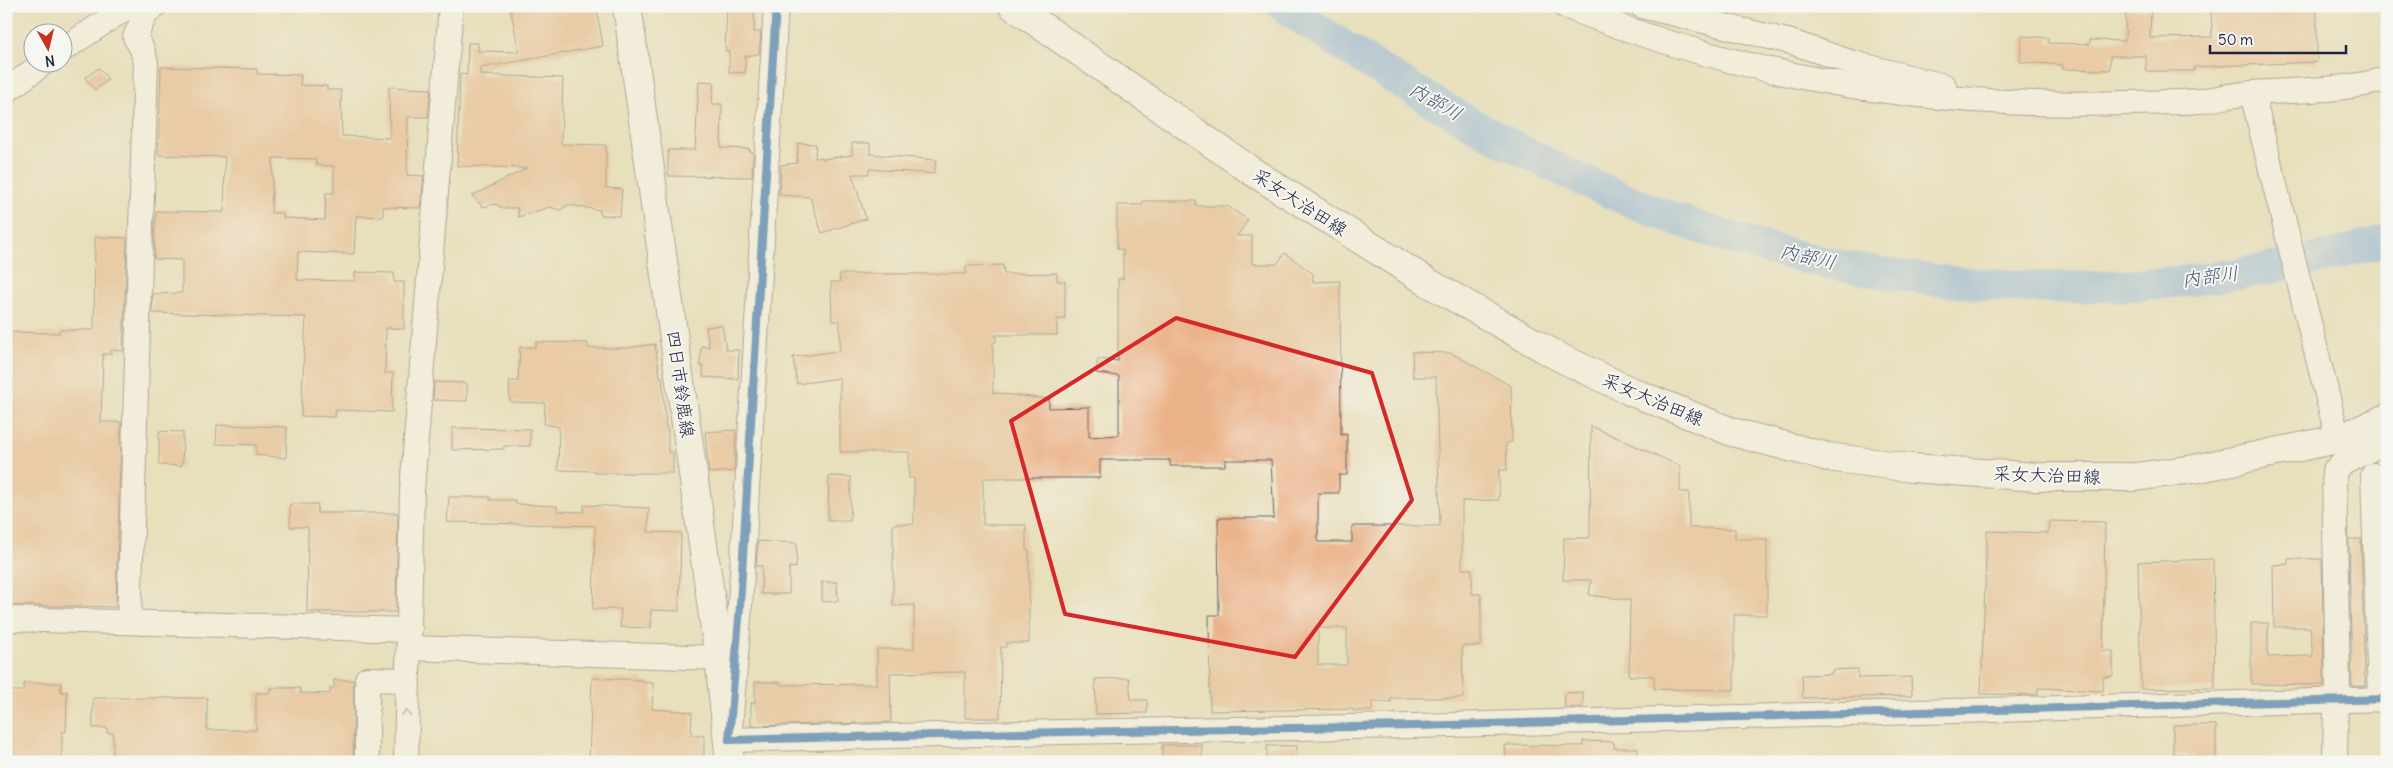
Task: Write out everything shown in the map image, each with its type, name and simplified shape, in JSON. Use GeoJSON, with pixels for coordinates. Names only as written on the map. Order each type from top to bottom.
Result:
{"type":"FeatureCollection","features":[{"type":"Feature","properties":{"kind":"main road","name":"四日市鈴鹿線"},"geometry":{"type":"LineString","coordinates":[[627,6],[719,658],[729,751]]}},
{"type":"Feature","properties":{"kind":"main road","name":"采女大治田線"},"geometry":{"type":"LineString","coordinates":[[1013,6],[1252,172],[1429,283],[1559,356],[1630,391],[1732,432],[1828,457],[1912,468],[2038,477],[2135,477],[2194,469],[2338,439],[2387,418]]}},
{"type":"Feature","properties":{"kind":"street"},"geometry":{"type":"LineString","coordinates":[[135,37],[145,16],[154,6]]}},
{"type":"Feature","properties":{"kind":"street"},"geometry":{"type":"LineString","coordinates":[[406,762],[412,490],[416,420],[451,6]]}},
{"type":"Feature","properties":{"kind":"street"},"geometry":{"type":"LineString","coordinates":[[776,6],[740,606],[729,751],[1063,732],[1404,726],[2383,700],[2373,475]]}},
{"type":"Feature","properties":{"kind":"street"},"geometry":{"type":"LineString","coordinates":[[1565,6],[1620,28],[1712,56],[1784,74],[1870,90],[1931,97],[2006,102],[2086,104],[2253,99],[2340,88],[2387,79]]}},
{"type":"Feature","properties":{"kind":"street"},"geometry":{"type":"LineString","coordinates":[[1642,6],[1790,42],[1853,63],[2006,102]]}},
{"type":"Feature","properties":{"kind":"street"},"geometry":{"type":"LineString","coordinates":[[72,44],[123,11],[142,49],[146,64],[129,622]]}},
{"type":"Feature","properties":{"kind":"street"},"geometry":{"type":"LineString","coordinates":[[6,91],[32,72]]}},
{"type":"Feature","properties":{"kind":"street"},"geometry":{"type":"LineString","coordinates":[[2253,99],[2338,439]]}},
{"type":"Feature","properties":{"kind":"street"},"geometry":{"type":"LineString","coordinates":[[2335,762],[2338,688],[2334,471],[2341,464],[2387,441]]}},
{"type":"Feature","properties":{"kind":"street"},"geometry":{"type":"LineString","coordinates":[[6,619],[129,622],[719,658]]}},
{"type":"Feature","properties":{"kind":"street"},"geometry":{"type":"LineString","coordinates":[[367,762],[367,679],[407,680]]}},
{"type":"Feature","properties":{"kind":"highlighted area"},"geometry":{"type":"Polygon","coordinates":[[[1176,318],[1372,373],[1412,500],[1295,657],[1065,614],[1011,421],[1176,318]]]}},
{"type":"Feature","properties":{"kind":"building"},"geometry":{"type":"Polygon","coordinates":[[[510,6],[596,6],[603,46],[480,68],[480,75],[563,78],[561,144],[606,145],[606,188],[622,189],[620,216],[600,215],[600,210],[568,205],[560,210],[550,207],[518,217],[518,208],[502,208],[495,204],[483,207],[472,196],[527,168],[457,166],[460,74],[467,75],[468,43],[478,43],[478,51],[519,52],[510,6]]]}},
{"type":"Feature","properties":{"kind":"building"},"geometry":{"type":"Polygon","coordinates":[[[727,6],[754,6],[754,32],[761,32],[759,54],[745,56],[745,73],[729,72],[729,51],[725,51],[727,6]]]}},
{"type":"Feature","properties":{"kind":"building"},"geometry":{"type":"Polygon","coordinates":[[[2211,6],[2317,6],[2317,62],[2194,67],[2194,71],[2146,71],[2146,56],[2110,56],[2110,70],[2062,69],[2063,65],[2020,62],[2022,36],[2049,38],[2048,43],[2090,44],[2090,40],[2125,41],[2126,9],[2151,10],[2150,38],[2212,37],[2211,6]]]}},
{"type":"Feature","properties":{"kind":"building"},"geometry":{"type":"Polygon","coordinates":[[[161,67],[257,69],[257,74],[301,75],[300,85],[327,86],[327,90],[341,90],[342,136],[390,138],[389,87],[431,89],[428,117],[408,117],[407,175],[424,176],[420,208],[383,207],[383,217],[356,216],[354,254],[298,252],[297,280],[355,281],[355,272],[394,273],[394,282],[404,282],[404,329],[386,328],[385,373],[393,373],[392,412],[336,410],[335,417],[301,416],[306,317],[152,313],[153,294],[182,293],[182,260],[154,259],[156,211],[224,212],[225,157],[158,155],[161,67]],[[273,158],[271,213],[283,213],[283,218],[325,220],[326,193],[334,193],[334,166],[316,165],[316,159],[273,158]]]}},
{"type":"Feature","properties":{"kind":"building"},"geometry":{"type":"Polygon","coordinates":[[[99,68],[108,79],[95,90],[85,78],[99,68]]]}},
{"type":"Feature","properties":{"kind":"building"},"geometry":{"type":"Polygon","coordinates":[[[699,81],[714,82],[712,104],[722,104],[721,148],[750,149],[750,152],[753,152],[752,177],[668,176],[668,150],[695,150],[699,81]]]}},
{"type":"Feature","properties":{"kind":"building"},"geometry":{"type":"Polygon","coordinates":[[[798,143],[816,144],[815,158],[822,157],[822,159],[852,155],[852,143],[870,143],[870,154],[936,160],[934,174],[869,169],[869,174],[852,174],[866,219],[822,233],[810,197],[779,195],[781,165],[797,163],[798,143]]]}},
{"type":"Feature","properties":{"kind":"building"},"geometry":{"type":"Polygon","coordinates":[[[1143,201],[1196,201],[1196,206],[1227,206],[1248,220],[1237,236],[1252,236],[1252,264],[1277,264],[1285,253],[1313,274],[1313,282],[1340,281],[1341,435],[1347,434],[1347,475],[1339,475],[1339,493],[1318,493],[1318,542],[1352,542],[1352,526],[1440,526],[1436,377],[1413,377],[1412,352],[1451,353],[1511,386],[1512,442],[1506,443],[1507,470],[1499,470],[1499,500],[1462,501],[1462,569],[1472,569],[1472,594],[1481,594],[1481,646],[1462,646],[1463,698],[1391,698],[1391,702],[1372,702],[1372,711],[1353,711],[1353,709],[1210,711],[1209,615],[1219,615],[1218,518],[1274,518],[1271,460],[1225,460],[1225,466],[1170,466],[1170,460],[1100,460],[1100,478],[983,478],[983,525],[1026,525],[1026,550],[1029,550],[1029,643],[1006,643],[1006,647],[1001,647],[1000,718],[965,718],[965,672],[890,673],[891,722],[751,726],[751,703],[755,703],[755,682],[780,682],[780,685],[877,684],[877,649],[914,649],[914,605],[893,606],[893,524],[914,524],[914,478],[909,478],[909,452],[840,452],[840,378],[797,384],[793,357],[840,351],[840,321],[832,321],[831,282],[840,282],[840,274],[966,274],[966,266],[1003,265],[1004,274],[1057,273],[1057,281],[1065,281],[1065,319],[1057,319],[1057,335],[996,335],[996,342],[993,342],[993,393],[1049,399],[1049,408],[1089,407],[1089,437],[1119,435],[1119,376],[1096,373],[1098,359],[1118,361],[1118,279],[1123,279],[1123,250],[1117,249],[1117,205],[1143,205],[1143,201]],[[1318,628],[1318,665],[1347,665],[1347,628],[1318,628]]]}},
{"type":"Feature","properties":{"kind":"building"},"geometry":{"type":"Polygon","coordinates":[[[95,237],[127,238],[123,351],[111,350],[111,354],[103,354],[101,422],[121,422],[116,607],[6,605],[6,332],[59,333],[59,330],[94,330],[95,237]]]}},
{"type":"Feature","properties":{"kind":"building"},"geometry":{"type":"Polygon","coordinates":[[[722,325],[726,350],[739,350],[738,379],[703,377],[703,366],[700,366],[701,346],[709,347],[706,327],[722,325]]]}},
{"type":"Feature","properties":{"kind":"building"},"geometry":{"type":"Polygon","coordinates":[[[536,342],[588,343],[588,348],[627,348],[655,344],[660,377],[662,377],[666,428],[668,428],[668,452],[673,452],[673,473],[595,473],[595,471],[558,470],[559,427],[544,424],[545,403],[510,402],[509,381],[518,381],[520,347],[536,347],[536,342]]]}},
{"type":"Feature","properties":{"kind":"building"},"geometry":{"type":"Polygon","coordinates":[[[434,382],[467,383],[467,401],[433,400],[434,382]]]}},
{"type":"Feature","properties":{"kind":"building"},"geometry":{"type":"Polygon","coordinates":[[[217,425],[287,427],[286,458],[256,455],[256,445],[216,444],[217,425]]]}},
{"type":"Feature","properties":{"kind":"building"},"geometry":{"type":"Polygon","coordinates":[[[1591,426],[1680,466],[1680,492],[1689,492],[1689,528],[1735,529],[1735,539],[1767,539],[1767,615],[1734,615],[1734,690],[1654,689],[1654,676],[1629,676],[1630,600],[1589,595],[1591,580],[1563,580],[1564,538],[1590,538],[1591,426]]]}},
{"type":"Feature","properties":{"kind":"building"},"geometry":{"type":"Polygon","coordinates":[[[452,428],[530,429],[530,446],[504,446],[504,449],[452,450],[452,428]]]}},
{"type":"Feature","properties":{"kind":"building"},"geometry":{"type":"Polygon","coordinates":[[[736,430],[734,471],[709,473],[705,432],[736,430]]]}},
{"type":"Feature","properties":{"kind":"building"},"geometry":{"type":"Polygon","coordinates":[[[159,431],[183,432],[182,466],[159,465],[159,431]]]}},
{"type":"Feature","properties":{"kind":"building"},"geometry":{"type":"Polygon","coordinates":[[[829,476],[851,477],[850,521],[828,521],[829,476]]]}},
{"type":"Feature","properties":{"kind":"building"},"geometry":{"type":"Polygon","coordinates":[[[449,497],[490,497],[490,500],[515,500],[515,504],[557,506],[557,511],[584,512],[584,505],[649,508],[648,532],[681,533],[679,611],[651,610],[651,628],[620,627],[621,609],[593,609],[595,526],[447,522],[449,497]]]}},
{"type":"Feature","properties":{"kind":"building"},"geometry":{"type":"Polygon","coordinates":[[[290,504],[318,504],[317,513],[398,513],[396,612],[307,612],[308,527],[290,527],[290,504]]]}},
{"type":"Feature","properties":{"kind":"building"},"geometry":{"type":"Polygon","coordinates":[[[2049,521],[2105,522],[2103,651],[2113,651],[2113,676],[2103,677],[2103,691],[2038,688],[2038,695],[1981,694],[1987,531],[2048,533],[2049,521]]]}},
{"type":"Feature","properties":{"kind":"building"},"geometry":{"type":"Polygon","coordinates":[[[2349,539],[2361,539],[2365,686],[2352,686],[2349,539]]]}},
{"type":"Feature","properties":{"kind":"building"},"geometry":{"type":"Polygon","coordinates":[[[758,541],[797,543],[796,568],[789,567],[789,594],[761,594],[762,566],[756,566],[758,541]]]}},
{"type":"Feature","properties":{"kind":"building"},"geometry":{"type":"Polygon","coordinates":[[[2213,559],[2215,688],[2141,689],[2138,562],[2213,559]]]}},
{"type":"Feature","properties":{"kind":"building"},"geometry":{"type":"Polygon","coordinates":[[[2288,559],[2322,559],[2324,685],[2251,684],[2251,623],[2268,623],[2268,657],[2313,656],[2310,627],[2274,627],[2273,565],[2288,564],[2288,559]]]}},
{"type":"Feature","properties":{"kind":"building"},"geometry":{"type":"Polygon","coordinates":[[[822,582],[837,582],[838,601],[822,602],[822,582]]]}},
{"type":"Feature","properties":{"kind":"building"},"geometry":{"type":"Polygon","coordinates":[[[1858,669],[1858,678],[1911,677],[1912,696],[1803,698],[1802,675],[1832,674],[1832,670],[1858,669]]]}},
{"type":"Feature","properties":{"kind":"building"},"geometry":{"type":"Polygon","coordinates":[[[592,678],[643,680],[642,682],[653,683],[652,709],[692,712],[691,735],[704,736],[704,756],[701,756],[701,762],[589,762],[592,678]]]}},
{"type":"Feature","properties":{"kind":"building"},"geometry":{"type":"Polygon","coordinates":[[[1129,678],[1131,700],[1147,700],[1147,713],[1096,714],[1095,679],[1129,678]]]}},
{"type":"Feature","properties":{"kind":"building"},"geometry":{"type":"Polygon","coordinates":[[[334,680],[353,680],[353,762],[113,762],[113,733],[107,733],[107,728],[93,728],[93,698],[207,698],[207,730],[256,730],[256,693],[270,693],[270,688],[300,688],[300,693],[330,694],[330,688],[334,688],[334,680]]]}},
{"type":"Feature","properties":{"kind":"building"},"geometry":{"type":"Polygon","coordinates":[[[24,683],[61,683],[61,692],[67,692],[66,732],[62,732],[62,762],[6,762],[6,691],[24,691],[24,683]]]}},
{"type":"Feature","properties":{"kind":"building"},"geometry":{"type":"Polygon","coordinates":[[[1583,692],[1583,707],[1565,708],[1564,693],[1583,692]]]}},
{"type":"Feature","properties":{"kind":"building"},"geometry":{"type":"Polygon","coordinates":[[[2173,725],[2216,725],[2216,762],[2196,762],[2196,755],[2173,754],[2173,725]]]}},
{"type":"Feature","properties":{"kind":"building"},"geometry":{"type":"Polygon","coordinates":[[[1583,741],[1614,742],[1614,748],[1638,748],[1638,762],[1506,762],[1505,745],[1583,746],[1583,741]]]}},
{"type":"Feature","properties":{"kind":"building"},"geometry":{"type":"Polygon","coordinates":[[[1162,745],[1202,745],[1202,762],[1162,762],[1162,745]]]}},
{"type":"Feature","properties":{"kind":"building"},"geometry":{"type":"Polygon","coordinates":[[[1267,746],[1297,746],[1297,762],[1267,762],[1267,746]]]}},
{"type":"Feature","properties":{"kind":"waterway","name":"内部川"},"geometry":{"type":"LineString","coordinates":[[1283,6],[1422,96],[1569,174],[1670,217],[1756,245],[1845,266],[1935,280],[2026,287],[2118,286],[2209,278],[2299,263],[2387,240]]}},
{"type":"Feature","properties":{"kind":"cycle path"},"geometry":{"type":"LineString","coordinates":[[776,6],[740,606],[729,740],[1414,726],[2387,699]]}}]}
